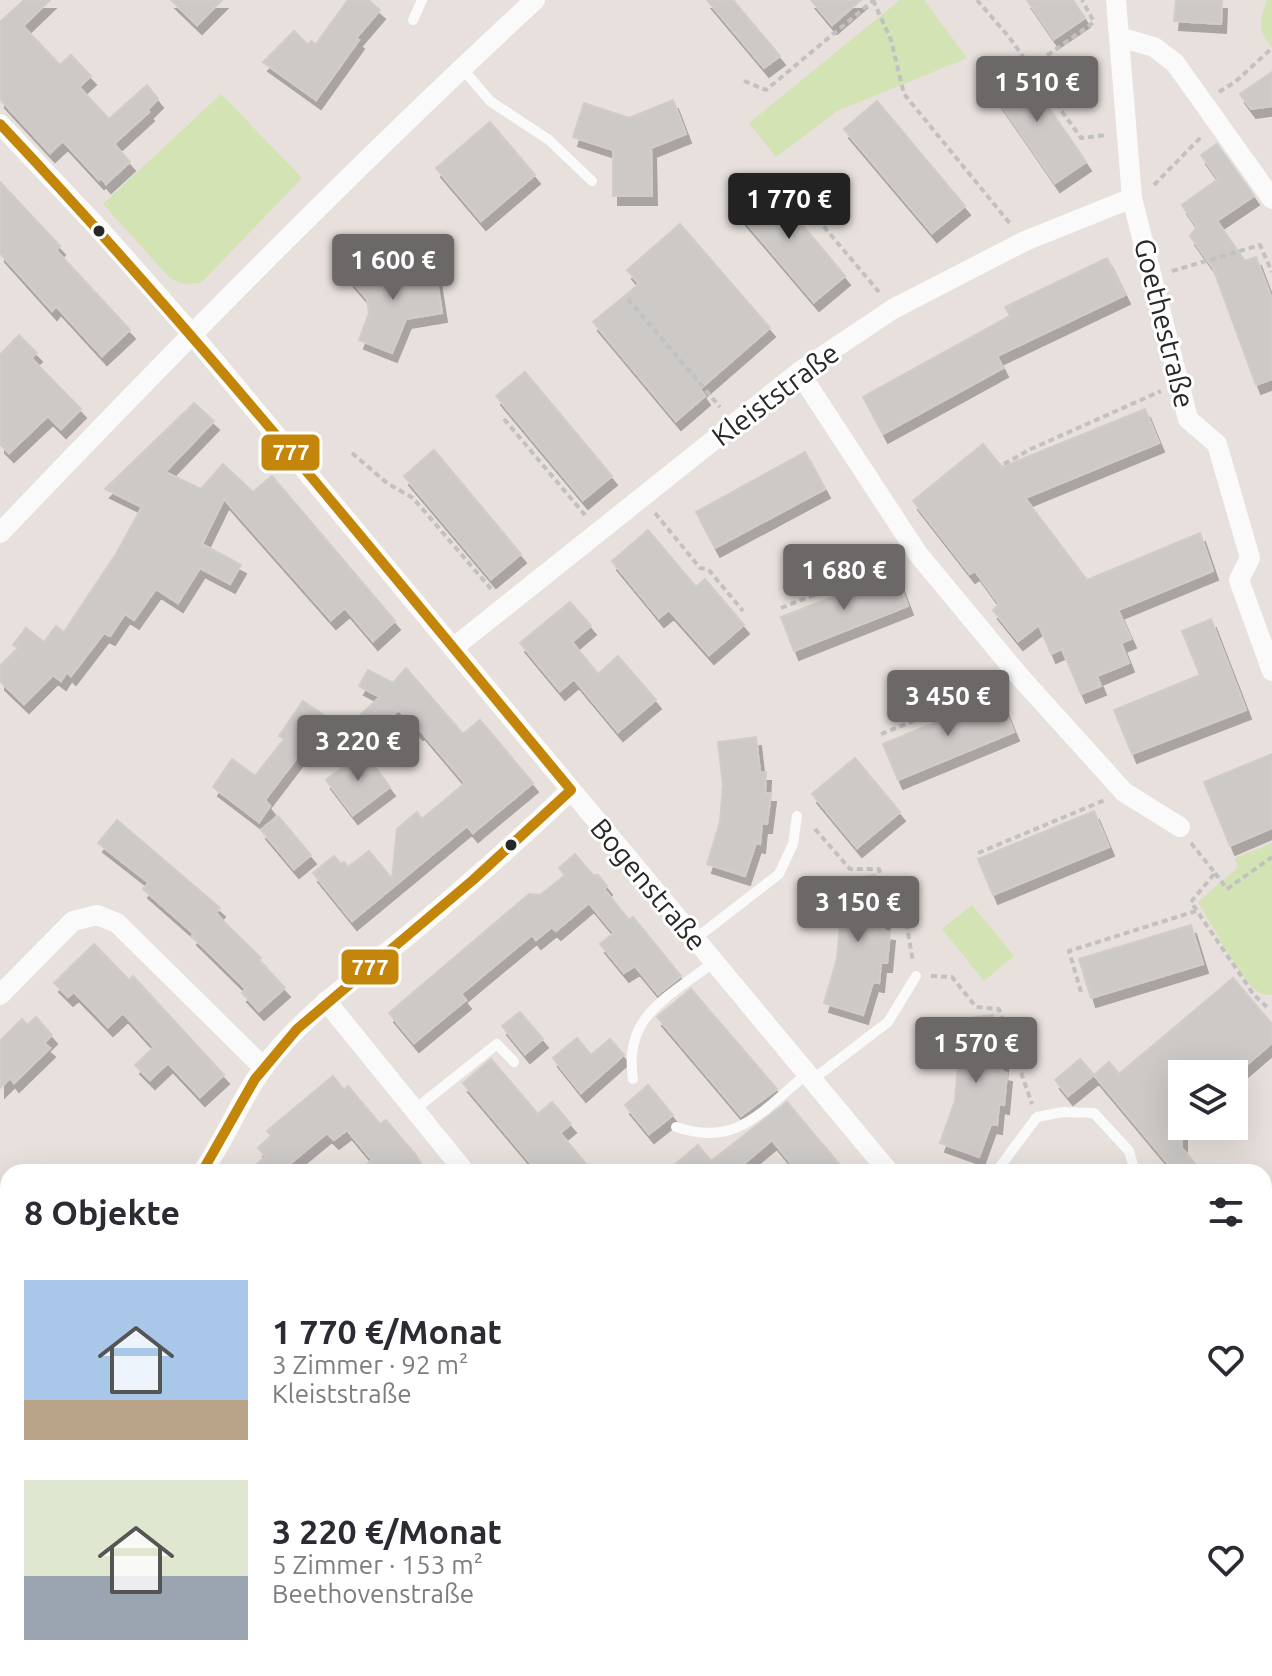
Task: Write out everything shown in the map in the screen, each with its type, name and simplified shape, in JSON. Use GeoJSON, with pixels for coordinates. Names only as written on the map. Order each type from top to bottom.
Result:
{"type":"FeatureCollection","features":[{"type":"Feature","properties":{"kind":"street"},"geometry":{"type":"LineString","coordinates":[[0,533],[191,333],[535,0]]}},
{"type":"Feature","properties":{"kind":"street","name":"Goethestraße"},"geometry":{"type":"LineString","coordinates":[[1116,0],[1134,204],[1188,419],[1217,444],[1250,558],[1239,580],[1272,671]]}},
{"type":"Feature","properties":{"kind":"street"},"geometry":{"type":"LineString","coordinates":[[1119,37],[1154,47],[1175,63],[1272,199]]}},
{"type":"Feature","properties":{"kind":"street","name":"Bogenstraße"},"geometry":{"type":"LineString","coordinates":[[0,124],[103,233],[191,333],[882,1164]]}},
{"type":"Feature","properties":{"kind":"street","name":"Kleiststraße"},"geometry":{"type":"LineString","coordinates":[[453,648],[799,372],[893,309],[1025,241],[1134,204]]}},
{"type":"Feature","properties":{"kind":"street"},"geometry":{"type":"LineString","coordinates":[[799,372],[918,554],[1021,678],[1124,792],[1180,827]]}},
{"type":"Feature","properties":{"kind":"street"},"geometry":{"type":"LineString","coordinates":[[208,1164],[264,1068],[326,1001],[511,847],[571,790]]}},
{"type":"Feature","properties":{"kind":"street"},"geometry":{"type":"LineString","coordinates":[[0,995],[73,921],[97,915],[117,923],[264,1068]]}},
{"type":"Feature","properties":{"kind":"street"},"geometry":{"type":"LineString","coordinates":[[326,1001],[458,1164]]}},
{"type":"Feature","properties":{"kind":"lane"},"geometry":{"type":"LineString","coordinates":[[413,20],[422,0]]}},
{"type":"Feature","properties":{"kind":"lane"},"geometry":{"type":"LineString","coordinates":[[462,68],[490,101],[549,140],[592,181]]}},
{"type":"Feature","properties":{"kind":"lane"},"geometry":{"type":"LineString","coordinates":[[695,939],[779,874],[793,844],[797,816]]}},
{"type":"Feature","properties":{"kind":"lane"},"geometry":{"type":"LineString","coordinates":[[633,1079],[629,1057],[635,1033],[647,1015],[714,962]]}},
{"type":"Feature","properties":{"kind":"lane"},"geometry":{"type":"LineString","coordinates":[[676,1127],[699,1135],[719,1134],[739,1128],[888,1022],[916,976]]}},
{"type":"Feature","properties":{"kind":"lane"},"geometry":{"type":"LineString","coordinates":[[414,1110],[497,1044],[514,1062]]}},
{"type":"Feature","properties":{"kind":"lane"},"geometry":{"type":"LineString","coordinates":[[1002,1164],[1037,1117],[1063,1112],[1094,1113],[1129,1151],[1133,1164]]}},
{"type":"Feature","properties":{"kind":"path"},"geometry":{"type":"LineString","coordinates":[[744,81],[766,90],[874,0],[891,40],[904,94],[1025,241]]}},
{"type":"Feature","properties":{"kind":"path"},"geometry":{"type":"LineString","coordinates":[[977,0],[1009,37],[1081,138],[1126,133]]}},
{"type":"Feature","properties":{"kind":"path"},"geometry":{"type":"LineString","coordinates":[[1031,67],[1094,22],[1082,0]]}},
{"type":"Feature","properties":{"kind":"path"},"geometry":{"type":"LineString","coordinates":[[1203,101],[1235,82],[1272,48]]}},
{"type":"Feature","properties":{"kind":"path"},"geometry":{"type":"LineString","coordinates":[[1134,204],[1217,121]]}},
{"type":"Feature","properties":{"kind":"path"},"geometry":{"type":"LineString","coordinates":[[798,196],[893,309]]}},
{"type":"Feature","properties":{"kind":"path"},"geometry":{"type":"LineString","coordinates":[[1154,276],[1260,245],[1272,272]]}},
{"type":"Feature","properties":{"kind":"path"},"geometry":{"type":"LineString","coordinates":[[628,299],[734,423]]}},
{"type":"Feature","properties":{"kind":"path"},"geometry":{"type":"LineString","coordinates":[[1004,464],[1178,383]]}},
{"type":"Feature","properties":{"kind":"path"},"geometry":{"type":"LineString","coordinates":[[504,419],[599,531]]}},
{"type":"Feature","properties":{"kind":"path"},"geometry":{"type":"LineString","coordinates":[[352,453],[387,483],[413,498],[506,606]]}},
{"type":"Feature","properties":{"kind":"path"},"geometry":{"type":"LineString","coordinates":[[641,497],[700,568],[708,569],[743,611]]}},
{"type":"Feature","properties":{"kind":"path"},"geometry":{"type":"LineString","coordinates":[[781,608],[918,554]]}},
{"type":"Feature","properties":{"kind":"path"},"geometry":{"type":"LineString","coordinates":[[881,734],[1021,678]]}},
{"type":"Feature","properties":{"kind":"path"},"geometry":{"type":"LineString","coordinates":[[978,853],[1124,792]]}},
{"type":"Feature","properties":{"kind":"path"},"geometry":{"type":"LineString","coordinates":[[1180,827],[1227,889],[1272,857]]}},
{"type":"Feature","properties":{"kind":"path"},"geometry":{"type":"LineString","coordinates":[[815,829],[850,869],[879,869],[891,918],[906,921],[916,976],[952,977],[976,1007],[999,1009],[1037,1117]]}},
{"type":"Feature","properties":{"kind":"path"},"geometry":{"type":"LineString","coordinates":[[1215,873],[1191,902],[1254,995],[1267,1007]]}},
{"type":"Feature","properties":{"kind":"path"},"geometry":{"type":"LineString","coordinates":[[1081,992],[1069,951],[1196,911]]}},
{"type":"Feature","properties":{"kind":"green space"},"geometry":{"type":"Polygon","coordinates":[[[900,0],[924,0],[967,58],[837,111],[776,157],[749,123],[900,0]]]}},
{"type":"Feature","properties":{"kind":"green space"},"geometry":{"type":"Polygon","coordinates":[[[1267,0],[1272,0],[1272,48],[1263,35],[1261,25],[1267,0]]]}},
{"type":"Feature","properties":{"kind":"green space"},"geometry":{"type":"Polygon","coordinates":[[[221,94],[302,178],[202,282],[184,284],[168,276],[103,204],[221,94]]]}},
{"type":"Feature","properties":{"kind":"green space"},"geometry":{"type":"Polygon","coordinates":[[[1272,843],[1272,994],[1266,995],[1252,987],[1244,977],[1198,902],[1238,867],[1235,858],[1272,843]]]}},
{"type":"Feature","properties":{"kind":"green space"},"geometry":{"type":"Polygon","coordinates":[[[972,905],[1014,956],[984,981],[942,929],[972,905]]]}},
{"type":"Feature","properties":{"kind":"building"},"geometry":{"type":"Polygon","coordinates":[[[24,0],[50,0],[23,26],[60,65],[71,55],[91,76],[79,87],[109,119],[147,85],[158,99],[147,110],[149,112],[114,144],[130,162],[106,184],[63,141],[50,153],[0,99],[0,22],[24,0]]]}},
{"type":"Feature","properties":{"kind":"building"},"geometry":{"type":"Polygon","coordinates":[[[171,0],[222,0],[197,25],[171,0]]]}},
{"type":"Feature","properties":{"kind":"building"},"geometry":{"type":"Polygon","coordinates":[[[348,0],[368,0],[380,10],[356,38],[359,40],[316,100],[263,62],[294,31],[308,45],[311,41],[316,44],[348,0]]]}},
{"type":"Feature","properties":{"kind":"building"},"geometry":{"type":"Polygon","coordinates":[[[707,0],[733,0],[780,56],[764,68],[707,0]]]}},
{"type":"Feature","properties":{"kind":"building"},"geometry":{"type":"Polygon","coordinates":[[[811,0],[861,0],[832,25],[811,0]]]}},
{"type":"Feature","properties":{"kind":"building"},"geometry":{"type":"Polygon","coordinates":[[[1027,0],[1073,0],[1085,18],[1054,39],[1027,0]]]}},
{"type":"Feature","properties":{"kind":"building"},"geometry":{"type":"Polygon","coordinates":[[[1176,0],[1222,0],[1221,24],[1174,21],[1176,0]]]}},
{"type":"Feature","properties":{"kind":"building"},"geometry":{"type":"Polygon","coordinates":[[[1019,64],[1086,162],[1055,183],[988,86],[1019,64]]]}},
{"type":"Feature","properties":{"kind":"building"},"geometry":{"type":"Polygon","coordinates":[[[1272,72],[1272,106],[1251,109],[1240,94],[1272,72]]]}},
{"type":"Feature","properties":{"kind":"building"},"geometry":{"type":"Polygon","coordinates":[[[673,100],[686,134],[651,148],[652,196],[613,196],[613,150],[573,137],[584,103],[629,118],[673,100]]]}},
{"type":"Feature","properties":{"kind":"building"},"geometry":{"type":"Polygon","coordinates":[[[877,101],[965,206],[932,233],[844,129],[877,101]]]}},
{"type":"Feature","properties":{"kind":"building"},"geometry":{"type":"Polygon","coordinates":[[[490,122],[535,175],[481,221],[436,168],[490,122]]]}},
{"type":"Feature","properties":{"kind":"building"},"geometry":{"type":"Polygon","coordinates":[[[1217,144],[1254,196],[1217,221],[1245,261],[1256,257],[1272,299],[1272,379],[1256,385],[1213,268],[1190,236],[1197,227],[1182,205],[1218,179],[1201,155],[1217,144]]]}},
{"type":"Feature","properties":{"kind":"building"},"geometry":{"type":"Polygon","coordinates":[[[765,180],[845,276],[814,302],[733,207],[765,180]]]}},
{"type":"Feature","properties":{"kind":"building"},"geometry":{"type":"Polygon","coordinates":[[[0,182],[60,246],[56,250],[130,330],[102,356],[56,306],[52,311],[0,253],[0,182]]]}},
{"type":"Feature","properties":{"kind":"building"},"geometry":{"type":"Polygon","coordinates":[[[680,224],[770,328],[700,389],[705,396],[676,421],[593,322],[639,284],[627,270],[680,224]]]}},
{"type":"Feature","properties":{"kind":"building"},"geometry":{"type":"Polygon","coordinates":[[[377,254],[400,282],[436,275],[442,313],[406,319],[392,353],[359,340],[369,313],[367,299],[349,278],[377,254]]]}},
{"type":"Feature","properties":{"kind":"building"},"geometry":{"type":"Polygon","coordinates":[[[1107,258],[1125,295],[997,356],[1003,368],[883,434],[863,397],[1010,316],[1005,307],[1107,258]]]}},
{"type":"Feature","properties":{"kind":"building"},"geometry":{"type":"Polygon","coordinates":[[[19,335],[37,353],[31,358],[81,409],[61,429],[48,416],[9,453],[0,444],[0,355],[19,335]]]}},
{"type":"Feature","properties":{"kind":"building"},"geometry":{"type":"Polygon","coordinates":[[[525,372],[612,476],[583,500],[496,396],[525,372]]]}},
{"type":"Feature","properties":{"kind":"building"},"geometry":{"type":"Polygon","coordinates":[[[194,403],[214,421],[165,472],[201,489],[223,464],[253,492],[272,476],[395,621],[373,641],[345,608],[331,620],[224,499],[202,544],[241,565],[230,584],[200,568],[178,603],[156,589],[134,620],[125,614],[110,636],[104,633],[71,676],[67,672],[61,681],[53,675],[24,704],[0,681],[0,666],[18,648],[13,645],[26,628],[44,642],[56,626],[64,632],[116,554],[142,507],[105,489],[194,403]]]}},
{"type":"Feature","properties":{"kind":"building"},"geometry":{"type":"Polygon","coordinates":[[[1145,409],[1159,443],[1025,498],[1087,580],[1200,533],[1213,571],[1118,610],[1131,639],[1121,643],[1129,663],[1097,676],[1101,686],[1081,694],[1062,649],[1051,654],[1039,625],[1018,641],[993,610],[999,604],[975,571],[970,574],[913,501],[983,444],[1002,467],[1145,409]]]}},
{"type":"Feature","properties":{"kind":"building"},"geometry":{"type":"Polygon","coordinates":[[[434,450],[521,554],[491,579],[404,476],[434,450]]]}},
{"type":"Feature","properties":{"kind":"building"},"geometry":{"type":"Polygon","coordinates":[[[805,452],[825,489],[715,548],[696,512],[805,452]]]}},
{"type":"Feature","properties":{"kind":"building"},"geometry":{"type":"Polygon","coordinates":[[[648,530],[696,587],[705,579],[744,625],[709,655],[669,610],[659,618],[612,561],[648,530]]]}},
{"type":"Feature","properties":{"kind":"building"},"geometry":{"type":"Polygon","coordinates":[[[895,572],[908,606],[794,651],[781,617],[895,572]]]}},
{"type":"Feature","properties":{"kind":"building"},"geometry":{"type":"Polygon","coordinates":[[[570,602],[591,626],[572,642],[598,674],[618,656],[656,700],[618,732],[574,679],[560,691],[520,643],[570,602]]]}},
{"type":"Feature","properties":{"kind":"building"},"geometry":{"type":"Polygon","coordinates":[[[1211,619],[1246,710],[1132,754],[1114,710],[1200,675],[1182,631],[1211,619]]]}},
{"type":"Feature","properties":{"kind":"building"},"geometry":{"type":"Polygon","coordinates":[[[406,668],[463,734],[480,720],[533,783],[473,833],[467,826],[352,921],[313,873],[334,856],[348,867],[369,851],[392,879],[397,829],[417,812],[422,819],[465,783],[399,710],[372,731],[359,716],[380,697],[359,686],[368,670],[393,683],[406,668]]]}},
{"type":"Feature","properties":{"kind":"building"},"geometry":{"type":"Polygon","coordinates":[[[999,696],[1014,732],[898,780],[883,744],[999,696]]]}},
{"type":"Feature","properties":{"kind":"building"},"geometry":{"type":"Polygon","coordinates":[[[303,701],[331,720],[306,754],[303,750],[265,800],[270,806],[259,822],[213,787],[232,759],[255,776],[284,739],[279,736],[303,701]]]}},
{"type":"Feature","properties":{"kind":"building"},"geometry":{"type":"Polygon","coordinates":[[[756,737],[760,772],[766,772],[765,793],[771,793],[767,824],[762,824],[760,844],[756,843],[745,876],[707,864],[720,822],[723,785],[718,742],[756,737]]]}},
{"type":"Feature","properties":{"kind":"building"},"geometry":{"type":"Polygon","coordinates":[[[363,751],[390,787],[353,815],[326,780],[363,751]]]}},
{"type":"Feature","properties":{"kind":"building"},"geometry":{"type":"Polygon","coordinates":[[[1272,754],[1272,828],[1230,846],[1204,782],[1272,754]]]}},
{"type":"Feature","properties":{"kind":"building"},"geometry":{"type":"Polygon","coordinates":[[[855,758],[900,812],[857,848],[812,794],[855,758]]]}},
{"type":"Feature","properties":{"kind":"building"},"geometry":{"type":"Polygon","coordinates":[[[1094,811],[1109,847],[993,895],[978,859],[1094,811]]]}},
{"type":"Feature","properties":{"kind":"building"},"geometry":{"type":"Polygon","coordinates":[[[278,816],[311,855],[294,869],[261,830],[278,816]]]}},
{"type":"Feature","properties":{"kind":"building"},"geometry":{"type":"Polygon","coordinates":[[[117,820],[220,908],[216,913],[261,958],[259,960],[285,988],[259,1011],[242,993],[246,989],[192,936],[194,934],[143,889],[149,883],[98,843],[117,820]]]}},
{"type":"Feature","properties":{"kind":"building"},"geometry":{"type":"Polygon","coordinates":[[[575,854],[593,875],[598,875],[607,886],[604,889],[629,920],[633,917],[681,976],[658,994],[635,966],[624,973],[600,944],[614,933],[589,903],[556,931],[552,927],[536,940],[532,935],[461,994],[466,1000],[414,1043],[389,1013],[529,894],[540,895],[565,875],[559,868],[575,854]]]}},
{"type":"Feature","properties":{"kind":"building"},"geometry":{"type":"Polygon","coordinates":[[[875,875],[879,911],[885,912],[884,931],[890,932],[887,963],[881,963],[879,983],[873,982],[863,1015],[824,1003],[837,959],[840,922],[835,880],[875,875]]]}},
{"type":"Feature","properties":{"kind":"building"},"geometry":{"type":"Polygon","coordinates":[[[1191,925],[1203,964],[1091,998],[1079,959],[1191,925]]]}},
{"type":"Feature","properties":{"kind":"building"},"geometry":{"type":"Polygon","coordinates":[[[94,944],[129,980],[133,976],[224,1075],[200,1097],[168,1063],[150,1080],[135,1065],[154,1047],[123,1013],[108,1027],[74,992],[68,997],[54,983],[94,944]]]}},
{"type":"Feature","properties":{"kind":"building"},"geometry":{"type":"Polygon","coordinates":[[[1233,978],[1272,1024],[1272,1043],[1248,1064],[1248,1060],[1168,1060],[1168,1140],[1182,1140],[1182,1148],[1195,1164],[1168,1164],[1094,1075],[1109,1062],[1119,1074],[1233,978]]]}},
{"type":"Feature","properties":{"kind":"building"},"geometry":{"type":"Polygon","coordinates":[[[691,989],[777,1089],[741,1116],[657,1017],[691,989]]]}},
{"type":"Feature","properties":{"kind":"building"},"geometry":{"type":"Polygon","coordinates":[[[520,1012],[543,1039],[525,1054],[502,1026],[520,1012]]]}},
{"type":"Feature","properties":{"kind":"building"},"geometry":{"type":"Polygon","coordinates":[[[993,1015],[998,1051],[1004,1052],[1002,1072],[1007,1073],[1004,1105],[999,1104],[997,1125],[991,1124],[979,1157],[940,1143],[955,1101],[958,1063],[952,1020],[993,1015]]]}},
{"type":"Feature","properties":{"kind":"building"},"geometry":{"type":"Polygon","coordinates":[[[36,1017],[52,1035],[44,1043],[50,1048],[14,1083],[10,1078],[0,1088],[0,1041],[22,1019],[27,1025],[36,1017]]]}},
{"type":"Feature","properties":{"kind":"building"},"geometry":{"type":"Polygon","coordinates":[[[577,1038],[591,1055],[610,1039],[624,1055],[581,1093],[553,1058],[577,1038]]]}},
{"type":"Feature","properties":{"kind":"building"},"geometry":{"type":"Polygon","coordinates":[[[491,1059],[538,1114],[552,1102],[571,1124],[560,1133],[586,1164],[531,1164],[463,1083],[491,1059]]]}},
{"type":"Feature","properties":{"kind":"building"},"geometry":{"type":"Polygon","coordinates":[[[1080,1059],[1094,1075],[1068,1096],[1055,1080],[1080,1059]]]}},
{"type":"Feature","properties":{"kind":"building"},"geometry":{"type":"Polygon","coordinates":[[[333,1076],[344,1090],[348,1086],[380,1124],[386,1120],[421,1164],[367,1164],[372,1160],[347,1130],[334,1140],[327,1133],[290,1164],[257,1164],[266,1156],[258,1148],[271,1136],[267,1131],[333,1076]]]}},
{"type":"Feature","properties":{"kind":"building"},"geometry":{"type":"Polygon","coordinates":[[[648,1085],[673,1115],[649,1134],[625,1105],[648,1085]]]}},
{"type":"Feature","properties":{"kind":"building"},"geometry":{"type":"Polygon","coordinates":[[[787,1102],[839,1164],[792,1164],[772,1140],[744,1164],[675,1164],[698,1145],[711,1161],[787,1102]]]}},
{"type":"Feature","properties":{"kind":"transit line","name":"777"},"geometry":{"type":"LineString","coordinates":[[0,124],[220,369],[571,790]]}},
{"type":"Feature","properties":{"kind":"transit line","name":"777"},"geometry":{"type":"LineString","coordinates":[[207,1164],[255,1079],[297,1029],[473,880],[571,790]]}}]}
